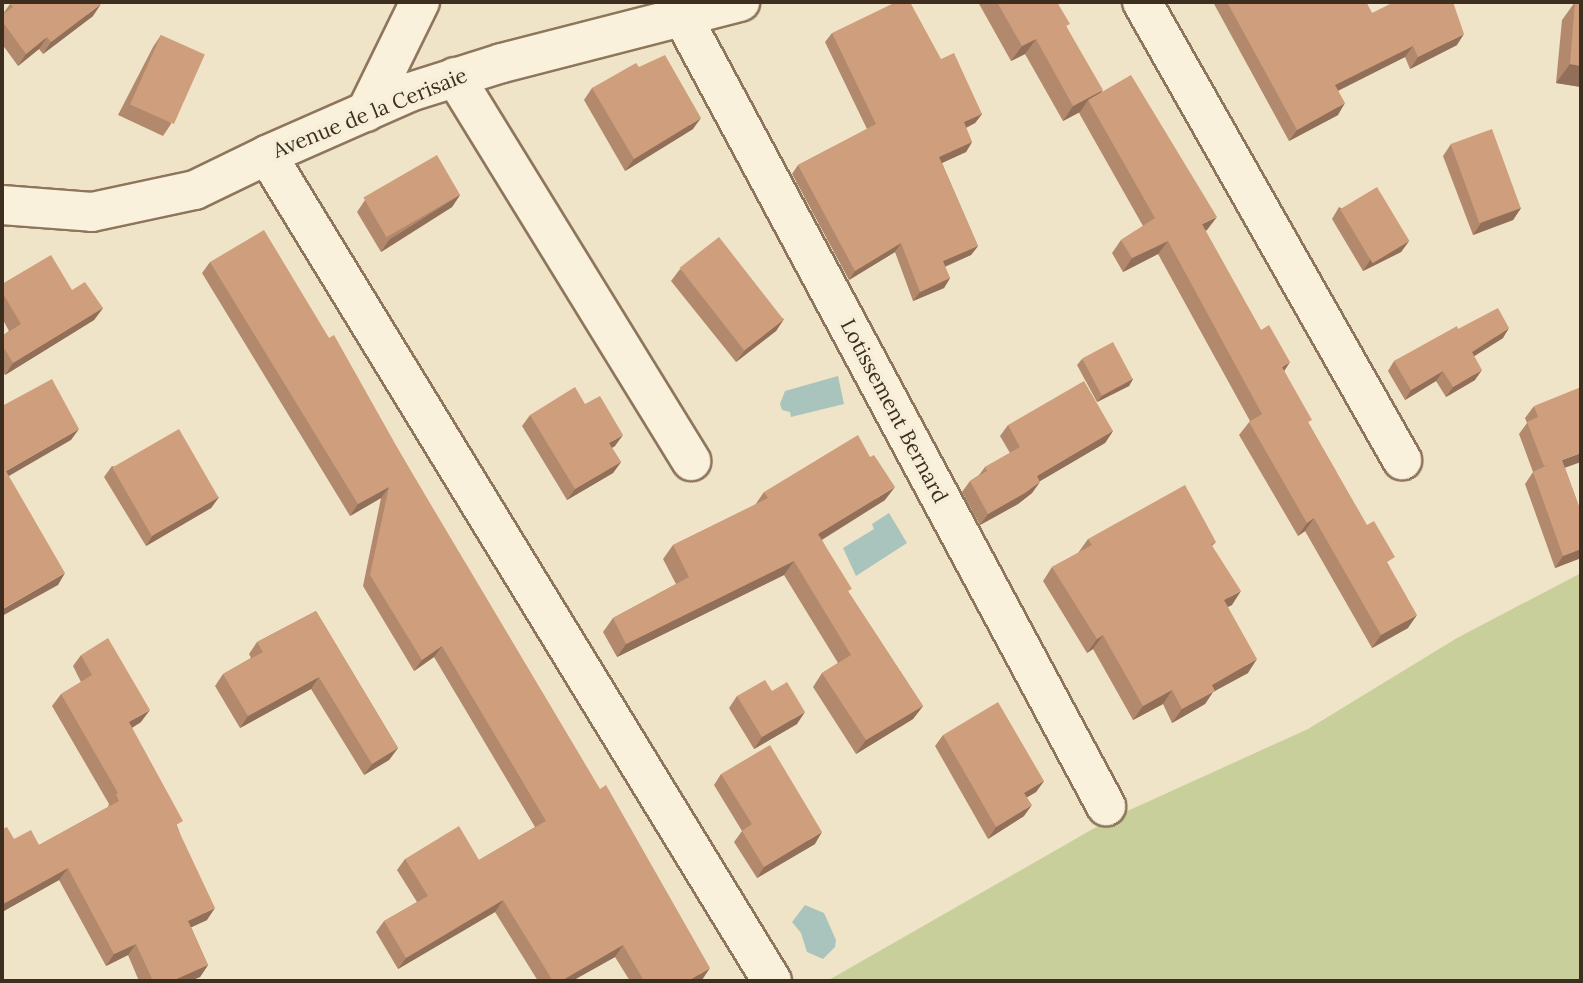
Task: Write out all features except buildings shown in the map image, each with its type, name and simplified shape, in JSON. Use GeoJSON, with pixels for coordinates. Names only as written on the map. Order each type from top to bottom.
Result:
{"type":"FeatureCollection","features":[{"type":"Feature","properties":{"kind":"street"},"geometry":{"type":"LineString","coordinates":[[366,112],[419,2]]}},
{"type":"Feature","properties":{"kind":"street","name":"Avenue de la Cerisaie"},"geometry":{"type":"LineString","coordinates":[[2,205],[92,212],[195,190],[366,112],[455,78],[740,2]]}},
{"type":"Feature","properties":{"kind":"street"},"geometry":{"type":"LineString","coordinates":[[1142,2],[1402,460]]}},
{"type":"Feature","properties":{"kind":"street","name":"Lotissement Bernard"},"geometry":{"type":"LineString","coordinates":[[682,16],[1106,806]]}},
{"type":"Feature","properties":{"kind":"street"},"geometry":{"type":"LineString","coordinates":[[455,78],[691,461]]}},
{"type":"Feature","properties":{"kind":"street"},"geometry":{"type":"LineString","coordinates":[[267,155],[772,981]]}},
{"type":"Feature","properties":{"kind":"green space"},"geometry":{"type":"Polygon","coordinates":[[[1581,573],[1581,981],[827,981],[1112,818],[1308,729],[1457,638],[1581,573]]]}},
{"type":"Feature","properties":{"kind":"water"},"geometry":{"type":"Polygon","coordinates":[[[838,376],[844,404],[791,417],[790,412],[782,410],[780,404],[785,391],[838,376]]]}},
{"type":"Feature","properties":{"kind":"water"},"geometry":{"type":"Polygon","coordinates":[[[889,513],[907,543],[856,576],[843,548],[874,529],[872,524],[889,513]]]}},
{"type":"Feature","properties":{"kind":"water"},"geometry":{"type":"Polygon","coordinates":[[[805,905],[824,913],[836,940],[835,947],[823,959],[807,952],[801,933],[792,922],[805,905]]]}}]}
